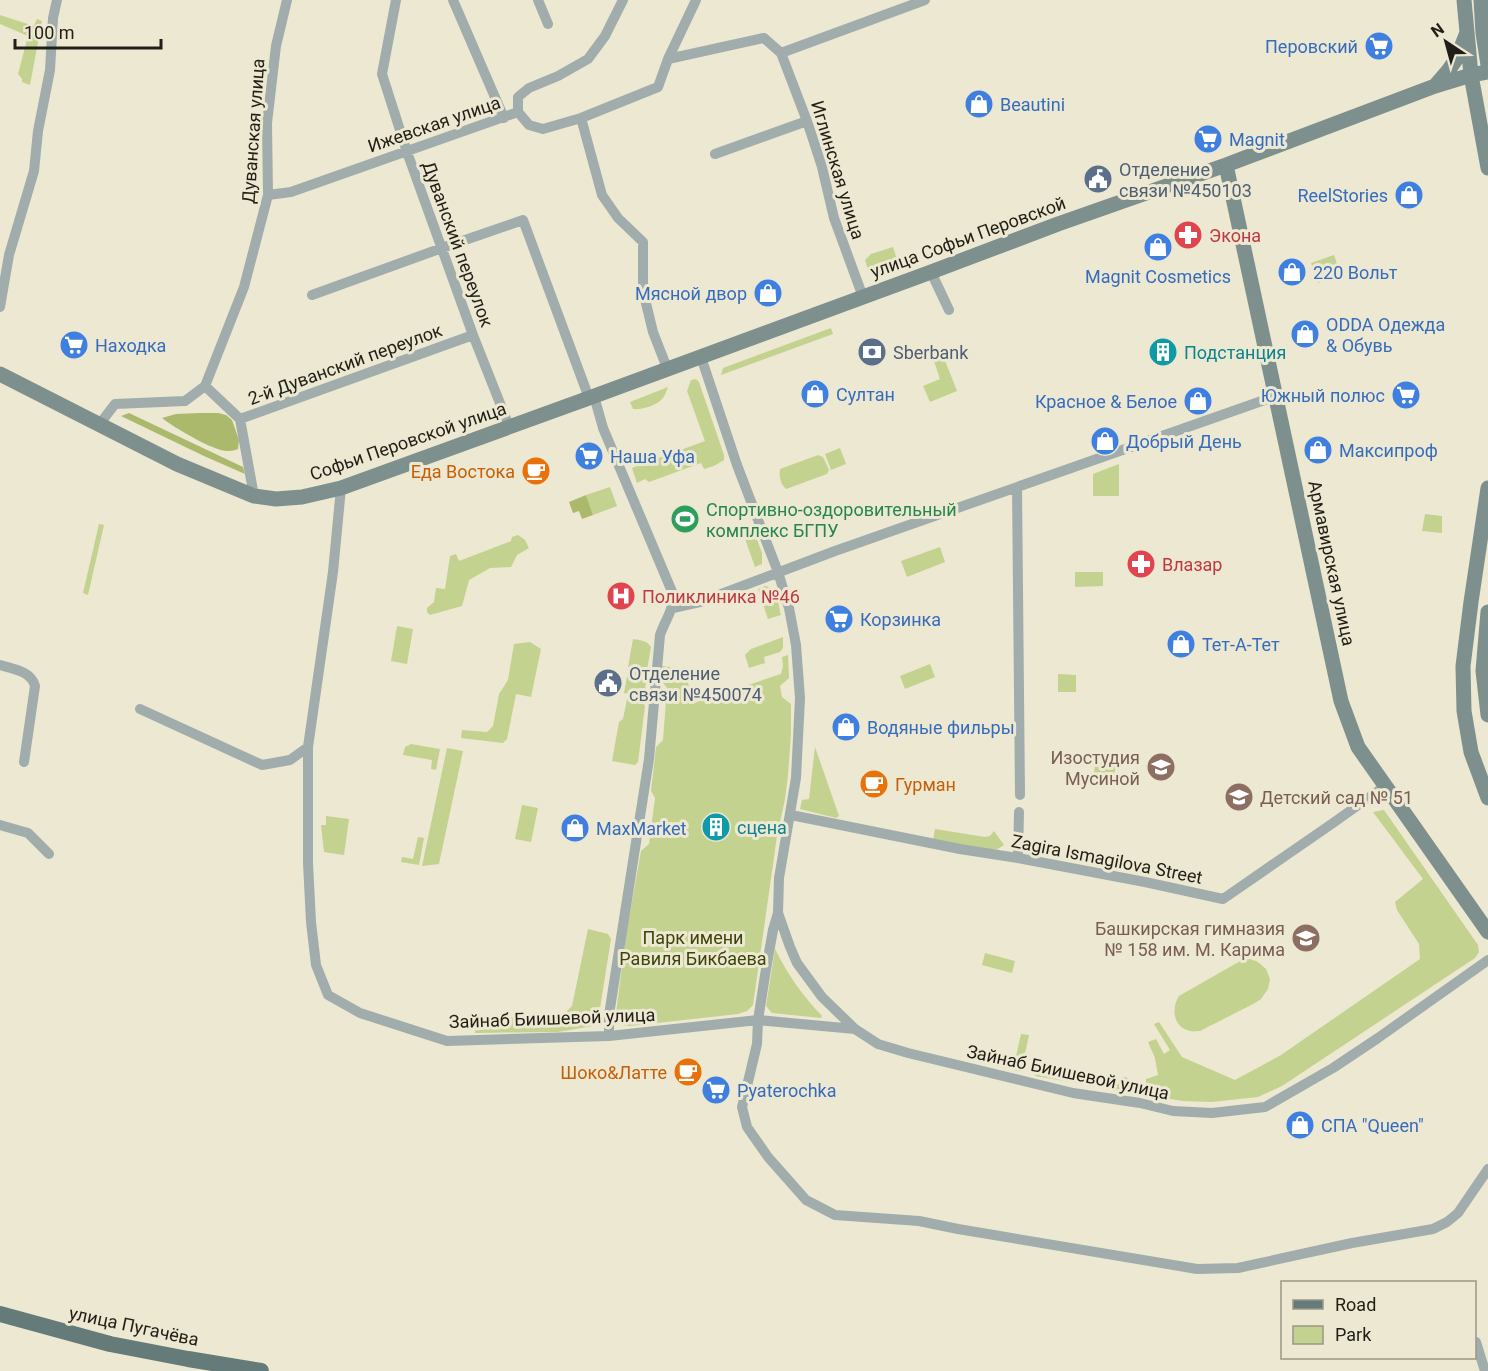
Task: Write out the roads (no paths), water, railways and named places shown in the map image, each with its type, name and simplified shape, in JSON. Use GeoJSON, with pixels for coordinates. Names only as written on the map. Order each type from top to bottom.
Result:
{"type":"FeatureCollection","features":[{"type":"Feature","properties":{"kind":"main road"},"geometry":{"type":"LineString","coordinates":[[1464,0],[1471,75],[1488,168]]}},
{"type":"Feature","properties":{"kind":"main road"},"geometry":{"type":"LineString","coordinates":[[1481,0],[1488,65]]}},
{"type":"Feature","properties":{"kind":"main road"},"geometry":{"type":"LineString","coordinates":[[1435,86],[1457,58],[1467,32]]}},
{"type":"Feature","properties":{"kind":"main road","name":"улица Софьи Перовской"},"geometry":{"type":"LineString","coordinates":[[700,357],[1058,224],[1226,165],[1435,86],[1488,72]]}},
{"type":"Feature","properties":{"kind":"main road","name":"Армавирская улица"},"geometry":{"type":"LineString","coordinates":[[1226,165],[1341,701],[1358,747],[1488,932]]}},
{"type":"Feature","properties":{"kind":"main road","name":"Софьи Перовской улица"},"geometry":{"type":"LineString","coordinates":[[0,374],[177,464],[254,496],[276,499],[302,497],[341,488],[700,357]]}},
{"type":"Feature","properties":{"kind":"main road"},"geometry":{"type":"LineString","coordinates":[[1488,488],[1463,666],[1464,711],[1469,742],[1488,798]]}},
{"type":"Feature","properties":{"kind":"main road"},"geometry":{"type":"LineString","coordinates":[[1488,612],[1483,671],[1488,715]]}},
{"type":"Feature","properties":{"kind":"main road","name":"улица Пугачёва"},"geometry":{"type":"LineString","coordinates":[[0,1314],[120,1346],[261,1371]]}},
{"type":"Feature","properties":{"kind":"street"},"geometry":{"type":"LineString","coordinates":[[0,307],[9,255],[34,171],[38,131],[50,70],[53,18],[57,0]]}},
{"type":"Feature","properties":{"kind":"street","name":"Дуванская улица"},"geometry":{"type":"LineString","coordinates":[[205,386],[244,287],[268,195],[267,123],[276,46],[287,0]]}},
{"type":"Feature","properties":{"kind":"street","name":"Дуванский переулок"},"geometry":{"type":"LineString","coordinates":[[396,0],[382,74],[441,248],[509,426]]}},
{"type":"Feature","properties":{"kind":"street"},"geometry":{"type":"LineString","coordinates":[[453,0],[504,118]]}},
{"type":"Feature","properties":{"kind":"street"},"geometry":{"type":"LineString","coordinates":[[538,0],[548,24]]}},
{"type":"Feature","properties":{"kind":"street"},"geometry":{"type":"LineString","coordinates":[[518,112],[518,97],[529,88],[558,76],[588,59],[605,36],[623,0]]}},
{"type":"Feature","properties":{"kind":"street","name":"Ижевская улица"},"geometry":{"type":"LineString","coordinates":[[268,195],[291,192],[518,112],[529,125],[543,129],[581,118],[658,87],[668,59],[696,0]]}},
{"type":"Feature","properties":{"kind":"street"},"geometry":{"type":"LineString","coordinates":[[668,59],[764,38],[781,53],[925,0]]}},
{"type":"Feature","properties":{"kind":"street","name":"Иглинская улица"},"geometry":{"type":"LineString","coordinates":[[781,53],[807,121],[822,167],[834,218],[862,297]]}},
{"type":"Feature","properties":{"kind":"street"},"geometry":{"type":"LineString","coordinates":[[581,118],[602,195],[618,218],[643,242],[643,291],[653,332],[668,368]]}},
{"type":"Feature","properties":{"kind":"street"},"geometry":{"type":"LineString","coordinates":[[715,154],[807,121]]}},
{"type":"Feature","properties":{"kind":"street"},"geometry":{"type":"LineString","coordinates":[[312,295],[523,220],[603,428],[673,594],[672,608],[660,634],[649,759],[609,1016],[609,1036]]}},
{"type":"Feature","properties":{"kind":"street"},"geometry":{"type":"LineString","coordinates":[[931,272],[949,310]]}},
{"type":"Feature","properties":{"kind":"street","name":"2-й Дуванский переулок"},"geometry":{"type":"LineString","coordinates":[[205,386],[240,419],[473,335]]}},
{"type":"Feature","properties":{"kind":"street","name":"Зайнаб Биишевой улица"},"geometry":{"type":"LineString","coordinates":[[700,357],[741,476],[778,572],[789,608],[796,645],[800,698],[796,778],[779,878],[778,913],[797,963],[822,997],[855,1029],[878,1044],[888,1047],[1073,1093],[1173,1111],[1212,1113],[1265,1107],[1342,1062],[1488,960]]}},
{"type":"Feature","properties":{"kind":"street"},"geometry":{"type":"LineString","coordinates":[[99,425],[115,404],[185,401],[205,386]]}},
{"type":"Feature","properties":{"kind":"street"},"geometry":{"type":"LineString","coordinates":[[672,608],[700,602],[778,572],[1276,396]]}},
{"type":"Feature","properties":{"kind":"street"},"geometry":{"type":"LineString","coordinates":[[240,419],[254,496]]}},
{"type":"Feature","properties":{"kind":"street"},"geometry":{"type":"LineString","coordinates":[[1017,487],[1020,795]]}},
{"type":"Feature","properties":{"kind":"street","name":"Зайнаб Биишевой улица"},"geometry":{"type":"LineString","coordinates":[[341,488],[333,572],[308,747],[308,863],[311,922],[316,965],[328,995],[360,1013],[447,1041],[609,1036],[758,1020],[855,1029]]}},
{"type":"Feature","properties":{"kind":"street"},"geometry":{"type":"LineString","coordinates":[[0,665],[27,674],[34,681],[24,762]]}},
{"type":"Feature","properties":{"kind":"street"},"geometry":{"type":"LineString","coordinates":[[140,709],[262,765],[290,760],[308,747]]}},
{"type":"Feature","properties":{"kind":"street","name":"Zagira Ismagilova Street"},"geometry":{"type":"LineString","coordinates":[[790,815],[960,849],[1146,882],[1223,899],[1385,786]]}},
{"type":"Feature","properties":{"kind":"street"},"geometry":{"type":"LineString","coordinates":[[1018,858],[1019,812]]}},
{"type":"Feature","properties":{"kind":"street"},"geometry":{"type":"LineString","coordinates":[[0,825],[28,833],[50,854]]}},
{"type":"Feature","properties":{"kind":"street"},"geometry":{"type":"LineString","coordinates":[[778,913],[771,940],[758,1020],[757,1044],[742,1107],[747,1127],[768,1157],[806,1200],[835,1215],[919,1221],[1197,1269],[1238,1268],[1433,1229],[1458,1213],[1488,1169]]}},
{"type":"Feature","properties":{"kind":"street"},"geometry":{"type":"LineString","coordinates":[[1476,1345],[1485,1371]]}},
{"type":"Feature","properties":{"kind":"place","name":"Перовский"},"geometry":{"type":"Point","coordinates":[1379,46]}},
{"type":"Feature","properties":{"kind":"place","name":"Beautini"},"geometry":{"type":"Point","coordinates":[979,104]}},
{"type":"Feature","properties":{"kind":"place","name":"Magnit"},"geometry":{"type":"Point","coordinates":[1208,139]}},
{"type":"Feature","properties":{"kind":"place","name":"Отделение связи №450103"},"geometry":{"type":"Point","coordinates":[1098,179]}},
{"type":"Feature","properties":{"kind":"place","name":"ReelStories"},"geometry":{"type":"Point","coordinates":[1409,195]}},
{"type":"Feature","properties":{"kind":"place","name":"Экона"},"geometry":{"type":"Point","coordinates":[1188,235]}},
{"type":"Feature","properties":{"kind":"place","name":"Magnit Cosmetics"},"geometry":{"type":"Point","coordinates":[1158,247]}},
{"type":"Feature","properties":{"kind":"place","name":"220 Вольт"},"geometry":{"type":"Point","coordinates":[1292,272]}},
{"type":"Feature","properties":{"kind":"place","name":"Мясной двор"},"geometry":{"type":"Point","coordinates":[768,293]}},
{"type":"Feature","properties":{"kind":"place","name":"ODDA Одежда & Обувь"},"geometry":{"type":"Point","coordinates":[1305,334]}},
{"type":"Feature","properties":{"kind":"place","name":"Находка"},"geometry":{"type":"Point","coordinates":[74,345]}},
{"type":"Feature","properties":{"kind":"place","name":"Sberbank"},"geometry":{"type":"Point","coordinates":[872,352]}},
{"type":"Feature","properties":{"kind":"place","name":"Подстанция"},"geometry":{"type":"Point","coordinates":[1163,352]}},
{"type":"Feature","properties":{"kind":"place","name":"Султан"},"geometry":{"type":"Point","coordinates":[815,394]}},
{"type":"Feature","properties":{"kind":"place","name":"Южный полюс"},"geometry":{"type":"Point","coordinates":[1406,395]}},
{"type":"Feature","properties":{"kind":"place","name":"Красное & Белое"},"geometry":{"type":"Point","coordinates":[1198,401]}},
{"type":"Feature","properties":{"kind":"place","name":"Добрый День"},"geometry":{"type":"Point","coordinates":[1105,441]}},
{"type":"Feature","properties":{"kind":"place","name":"Максипроф"},"geometry":{"type":"Point","coordinates":[1318,450]}},
{"type":"Feature","properties":{"kind":"place","name":"Наша Уфа"},"geometry":{"type":"Point","coordinates":[589,456]}},
{"type":"Feature","properties":{"kind":"place","name":"Еда Востока"},"geometry":{"type":"Point","coordinates":[536,471]}},
{"type":"Feature","properties":{"kind":"place","name":"Спортивно-оздоровительный комплекс БГПУ"},"geometry":{"type":"Point","coordinates":[685,519]}},
{"type":"Feature","properties":{"kind":"place","name":"Влазар"},"geometry":{"type":"Point","coordinates":[1141,564]}},
{"type":"Feature","properties":{"kind":"place","name":"Поликлиника №46"},"geometry":{"type":"Point","coordinates":[621,596]}},
{"type":"Feature","properties":{"kind":"place","name":"Корзинка"},"geometry":{"type":"Point","coordinates":[839,619]}},
{"type":"Feature","properties":{"kind":"place","name":"Тет-А-Тет"},"geometry":{"type":"Point","coordinates":[1181,644]}},
{"type":"Feature","properties":{"kind":"place","name":"Отделение связи №450074"},"geometry":{"type":"Point","coordinates":[608,683]}},
{"type":"Feature","properties":{"kind":"place","name":"Водяные фильры"},"geometry":{"type":"Point","coordinates":[846,727]}},
{"type":"Feature","properties":{"kind":"place","name":"Изостудия Мусиной"},"geometry":{"type":"Point","coordinates":[1161,767]}},
{"type":"Feature","properties":{"kind":"place","name":"Гурман"},"geometry":{"type":"Point","coordinates":[874,784]}},
{"type":"Feature","properties":{"kind":"place","name":"Детский сад № 51"},"geometry":{"type":"Point","coordinates":[1239,797]}},
{"type":"Feature","properties":{"kind":"place","name":"сцена"},"geometry":{"type":"Point","coordinates":[716,827]}},
{"type":"Feature","properties":{"kind":"place","name":"MaxMarket"},"geometry":{"type":"Point","coordinates":[575,828]}},
{"type":"Feature","properties":{"kind":"place","name":"Башкирская гимназия № 158 им. М. Карима"},"geometry":{"type":"Point","coordinates":[1306,938]}},
{"type":"Feature","properties":{"kind":"place","name":"Шоко&Латте"},"geometry":{"type":"Point","coordinates":[688,1072]}},
{"type":"Feature","properties":{"kind":"place","name":"Pyaterochka"},"geometry":{"type":"Point","coordinates":[716,1090]}},
{"type":"Feature","properties":{"kind":"place","name":"СПА \"Queen\""},"geometry":{"type":"Point","coordinates":[1300,1125]}},
{"type":"Feature","properties":{"kind":"park label","name":"Парк имени Равиля Бикбаева"},"geometry":{"type":"Point","coordinates":[693,947]}}]}
